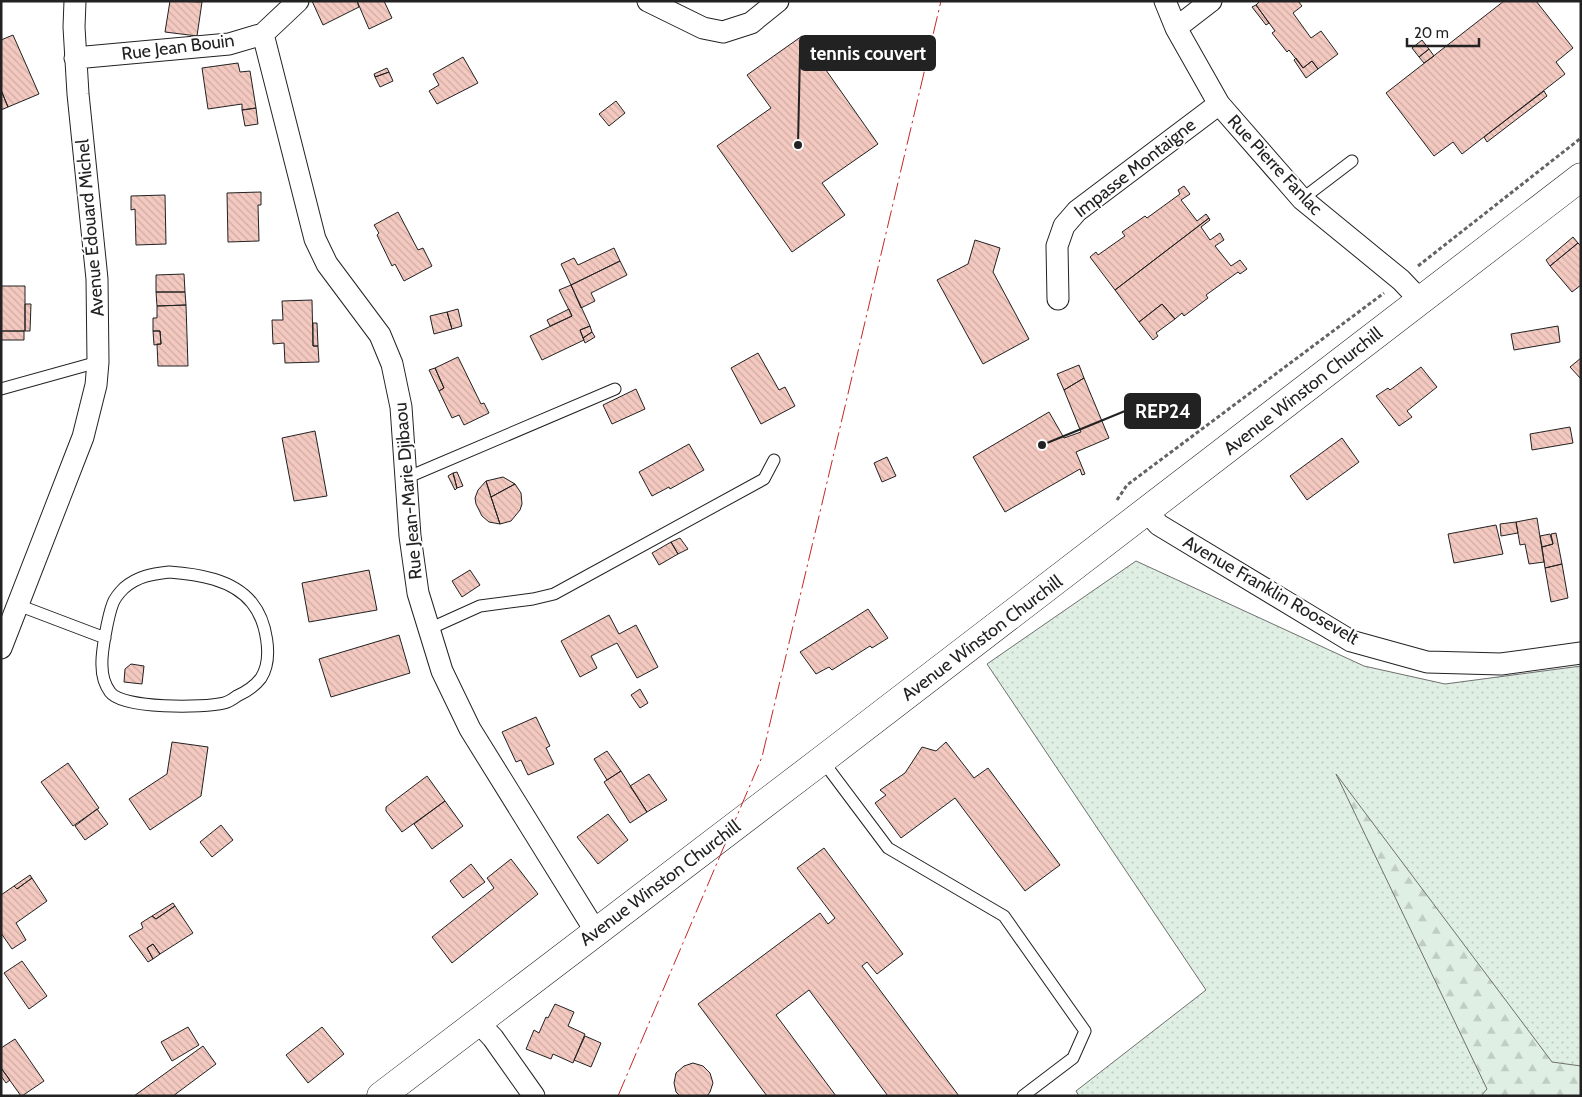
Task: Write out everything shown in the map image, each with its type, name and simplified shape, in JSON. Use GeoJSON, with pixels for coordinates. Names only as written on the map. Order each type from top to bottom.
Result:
{"type":"FeatureCollection","features":[{"type":"Feature","properties":{"kind":"main road","name":"Avenue Winston Churchill"},"geometry":{"type":"LineString","coordinates":[[381,1096],[1581,177]]}},
{"type":"Feature","properties":{"kind":"street","name":"Avenue Édouard Michel"},"geometry":{"type":"LineString","coordinates":[[1,648],[83,437],[96,385],[98,362],[97,279],[78,94],[74,27],[75,1]]}},
{"type":"Feature","properties":{"kind":"street","name":"Rue Jean Bouin"},"geometry":{"type":"LineString","coordinates":[[76,58],[229,44],[263,34],[298,1]]}},
{"type":"Feature","properties":{"kind":"street"},"geometry":{"type":"LineString","coordinates":[[648,1],[703,28],[723,32],[751,23],[778,1]]}},
{"type":"Feature","properties":{"kind":"street","name":"Rue Pierre Fanlac"},"geometry":{"type":"LineString","coordinates":[[1165,1],[1176,28],[1219,104],[1302,199],[1401,280],[1420,300]]}},
{"type":"Feature","properties":{"kind":"street"},"geometry":{"type":"LineString","coordinates":[[1176,28],[1212,1]]}},
{"type":"Feature","properties":{"kind":"street","name":"Rue Jean-Marie Djibaou"},"geometry":{"type":"LineString","coordinates":[[263,34],[315,239],[327,264],[380,335],[392,364],[401,407],[410,536],[418,593],[442,671],[470,729],[596,932]]}},
{"type":"Feature","properties":{"kind":"street","name":"Impasse Montaigne"},"geometry":{"type":"LineString","coordinates":[[1058,299],[1057,246],[1064,226],[1077,211],[1219,104]]}},
{"type":"Feature","properties":{"kind":"street","name":"Avenue Franklin Roosevelt"},"geometry":{"type":"LineString","coordinates":[[1146,511],[1159,525],[1351,641],[1427,662],[1501,664],[1581,653]]}},
{"type":"Feature","properties":{"kind":"street"},"geometry":{"type":"LineString","coordinates":[[478,1022],[493,1038],[534,1096]]}},
{"type":"Feature","properties":{"kind":"lane"},"geometry":{"type":"LineString","coordinates":[[1302,199],[1352,161]]}},
{"type":"Feature","properties":{"kind":"lane"},"geometry":{"type":"LineString","coordinates":[[1,388],[98,362]]}},
{"type":"Feature","properties":{"kind":"lane"},"geometry":{"type":"LineString","coordinates":[[406,478],[615,389]]}},
{"type":"Feature","properties":{"kind":"lane"},"geometry":{"type":"LineString","coordinates":[[429,629],[480,606],[533,599],[554,594],[764,479],[774,460]]}},
{"type":"Feature","properties":{"kind":"lane"},"geometry":{"type":"LineString","coordinates":[[169,572],[193,574],[222,582],[252,602],[262,620],[268,640],[267,660],[261,677],[249,690],[225,703],[189,706],[135,703],[119,699],[110,692],[104,678],[102,665],[106,638],[113,602],[136,579],[148,574],[169,572]]}},
{"type":"Feature","properties":{"kind":"lane"},"geometry":{"type":"LineString","coordinates":[[18,605],[106,638]]}},
{"type":"Feature","properties":{"kind":"lane"},"geometry":{"type":"LineString","coordinates":[[822,760],[888,848],[1004,916],[1085,1031],[1073,1058],[1023,1096]]}},
{"type":"Feature","properties":{"kind":"path"},"geometry":{"type":"LineString","coordinates":[[1116,535],[1112,522],[1114,509],[1117,499],[1127,485],[1401,280],[1581,138]]}},
{"type":"Feature","properties":{"kind":"green space"},"geometry":{"type":"Polygon","coordinates":[[[1136,561],[1364,666],[1445,684],[1581,666],[1581,1096],[1079,1096],[1076,1091],[1206,990],[987,664],[1136,561]]]}},
{"type":"Feature","properties":{"kind":"green space"},"geometry":{"type":"Polygon","coordinates":[[[1336,774],[1552,1062],[1581,1066],[1581,1096],[1481,1096],[1487,1089],[1336,774]]]}},
{"type":"Feature","properties":{"kind":"building"},"geometry":{"type":"Polygon","coordinates":[[[170,1],[202,2],[197,36],[165,32],[170,1]]]}},
{"type":"Feature","properties":{"kind":"building"},"geometry":{"type":"Polygon","coordinates":[[[312,1],[357,1],[359,7],[323,25],[312,1]]]}},
{"type":"Feature","properties":{"kind":"building"},"geometry":{"type":"Polygon","coordinates":[[[357,1],[384,1],[392,18],[369,29],[357,1]]]}},
{"type":"Feature","properties":{"kind":"building"},"geometry":{"type":"Polygon","coordinates":[[[1260,1],[1298,1],[1302,6],[1293,13],[1311,38],[1321,31],[1338,54],[1318,69],[1312,61],[1303,68],[1272,33],[1275,31],[1256,5],[1260,1]]]}},
{"type":"Feature","properties":{"kind":"building"},"geometry":{"type":"Polygon","coordinates":[[[1504,1],[1536,1],[1573,48],[1556,62],[1565,74],[1462,154],[1453,142],[1434,156],[1386,93],[1504,1]]]}},
{"type":"Feature","properties":{"kind":"building"},"geometry":{"type":"Polygon","coordinates":[[[1256,5],[1269,23],[1266,25],[1252,7],[1256,5]]]}},
{"type":"Feature","properties":{"kind":"building"},"geometry":{"type":"Polygon","coordinates":[[[13,35],[39,94],[8,107],[1,90],[1,40],[13,35]]]}},
{"type":"Feature","properties":{"kind":"building"},"geometry":{"type":"Polygon","coordinates":[[[802,36],[878,144],[822,183],[845,215],[792,252],[717,146],[771,108],[747,75],[802,36]]]}},
{"type":"Feature","properties":{"kind":"building"},"geometry":{"type":"Polygon","coordinates":[[[1422,40],[1429,49],[1419,57],[1412,48],[1422,40]]]}},
{"type":"Feature","properties":{"kind":"building"},"geometry":{"type":"Polygon","coordinates":[[[1429,49],[1434,56],[1424,63],[1419,57],[1429,49]]]}},
{"type":"Feature","properties":{"kind":"building"},"geometry":{"type":"Polygon","coordinates":[[[463,57],[478,83],[437,104],[429,91],[439,85],[433,74],[463,57]]]}},
{"type":"Feature","properties":{"kind":"building"},"geometry":{"type":"Polygon","coordinates":[[[1296,58],[1303,68],[1312,61],[1318,69],[1306,78],[1294,60],[1296,58]]]}},
{"type":"Feature","properties":{"kind":"building"},"geometry":{"type":"Polygon","coordinates":[[[238,63],[240,72],[250,71],[256,108],[242,110],[242,104],[208,109],[202,68],[238,63]]]}},
{"type":"Feature","properties":{"kind":"building"},"geometry":{"type":"Polygon","coordinates":[[[387,68],[389,72],[375,77],[374,74],[387,68]]]}},
{"type":"Feature","properties":{"kind":"building"},"geometry":{"type":"Polygon","coordinates":[[[389,72],[393,81],[380,87],[375,77],[389,72]]]}},
{"type":"Feature","properties":{"kind":"building"},"geometry":{"type":"Polygon","coordinates":[[[1,90],[8,107],[1,110],[1,90]]]}},
{"type":"Feature","properties":{"kind":"building"},"geometry":{"type":"Polygon","coordinates":[[[1544,91],[1547,96],[1487,142],[1484,137],[1544,91]]]}},
{"type":"Feature","properties":{"kind":"building"},"geometry":{"type":"Polygon","coordinates":[[[616,101],[625,113],[609,126],[599,114],[616,101]]]}},
{"type":"Feature","properties":{"kind":"building"},"geometry":{"type":"Polygon","coordinates":[[[256,108],[258,124],[245,126],[242,110],[256,108]]]}},
{"type":"Feature","properties":{"kind":"building"},"geometry":{"type":"Polygon","coordinates":[[[1184,186],[1190,194],[1181,200],[1197,221],[1206,214],[1209,218],[1115,290],[1090,257],[1096,252],[1098,255],[1125,236],[1122,232],[1145,216],[1147,218],[1180,194],[1178,190],[1184,186]]]}},
{"type":"Feature","properties":{"kind":"building"},"geometry":{"type":"Polygon","coordinates":[[[261,192],[261,205],[258,205],[259,241],[228,242],[227,193],[261,192]]]}},
{"type":"Feature","properties":{"kind":"building"},"geometry":{"type":"Polygon","coordinates":[[[165,195],[166,244],[136,245],[135,209],[131,210],[131,196],[165,195]]]}},
{"type":"Feature","properties":{"kind":"building"},"geometry":{"type":"Polygon","coordinates":[[[398,212],[418,250],[423,248],[432,266],[404,281],[395,264],[392,266],[374,225],[398,212]]]}},
{"type":"Feature","properties":{"kind":"building"},"geometry":{"type":"Polygon","coordinates":[[[1209,218],[1210,220],[1201,227],[1210,240],[1220,233],[1224,240],[1215,246],[1231,266],[1240,260],[1247,269],[1240,274],[1238,272],[1206,295],[1208,298],[1184,316],[1182,313],[1175,319],[1162,304],[1139,322],[1115,290],[1209,218]]]}},
{"type":"Feature","properties":{"kind":"building"},"geometry":{"type":"Polygon","coordinates":[[[1573,237],[1578,243],[1550,266],[1546,260],[1573,237]]]}},
{"type":"Feature","properties":{"kind":"building"},"geometry":{"type":"Polygon","coordinates":[[[975,240],[1000,248],[993,272],[1029,339],[983,364],[937,280],[968,264],[975,240]]]}},
{"type":"Feature","properties":{"kind":"building"},"geometry":{"type":"Polygon","coordinates":[[[1578,243],[1581,246],[1581,285],[1572,292],[1550,266],[1578,243]]]}},
{"type":"Feature","properties":{"kind":"building"},"geometry":{"type":"Polygon","coordinates":[[[614,248],[620,261],[571,285],[561,264],[574,258],[578,265],[614,248]]]}},
{"type":"Feature","properties":{"kind":"building"},"geometry":{"type":"Polygon","coordinates":[[[620,261],[627,275],[591,293],[595,301],[581,308],[571,285],[620,261]]]}},
{"type":"Feature","properties":{"kind":"building"},"geometry":{"type":"Polygon","coordinates":[[[184,274],[185,292],[156,292],[156,275],[184,274]]]}},
{"type":"Feature","properties":{"kind":"building"},"geometry":{"type":"Polygon","coordinates":[[[571,285],[590,326],[580,330],[584,340],[542,360],[530,336],[572,316],[559,290],[571,285]]]}},
{"type":"Feature","properties":{"kind":"building"},"geometry":{"type":"Polygon","coordinates":[[[1,286],[25,286],[25,331],[1,331],[1,286]]]}},
{"type":"Feature","properties":{"kind":"building"},"geometry":{"type":"Polygon","coordinates":[[[156,292],[185,292],[186,305],[157,306],[156,292]]]}},
{"type":"Feature","properties":{"kind":"building"},"geometry":{"type":"Polygon","coordinates":[[[312,300],[313,346],[318,346],[319,362],[285,363],[284,343],[273,344],[272,320],[283,320],[282,301],[312,300]]]}},
{"type":"Feature","properties":{"kind":"building"},"geometry":{"type":"Polygon","coordinates":[[[25,304],[31,304],[30,331],[25,331],[25,304]]]}},
{"type":"Feature","properties":{"kind":"building"},"geometry":{"type":"Polygon","coordinates":[[[1162,304],[1175,319],[1156,333],[1158,336],[1153,340],[1139,322],[1162,304]]]}},
{"type":"Feature","properties":{"kind":"building"},"geometry":{"type":"Polygon","coordinates":[[[186,305],[188,366],[158,366],[157,344],[161,344],[160,331],[153,331],[153,318],[157,318],[157,306],[186,305]]]}},
{"type":"Feature","properties":{"kind":"building"},"geometry":{"type":"Polygon","coordinates":[[[458,309],[462,326],[452,329],[447,312],[458,309]]]}},
{"type":"Feature","properties":{"kind":"building"},"geometry":{"type":"Polygon","coordinates":[[[569,309],[572,316],[550,326],[547,320],[569,309]]]}},
{"type":"Feature","properties":{"kind":"building"},"geometry":{"type":"Polygon","coordinates":[[[447,312],[452,329],[434,334],[430,316],[447,312]]]}},
{"type":"Feature","properties":{"kind":"building"},"geometry":{"type":"Polygon","coordinates":[[[313,323],[317,323],[318,346],[313,346],[313,323]]]}},
{"type":"Feature","properties":{"kind":"building"},"geometry":{"type":"Polygon","coordinates":[[[590,326],[592,332],[583,338],[580,330],[590,326]]]}},
{"type":"Feature","properties":{"kind":"building"},"geometry":{"type":"Polygon","coordinates":[[[1558,326],[1560,342],[1514,350],[1511,334],[1558,326]]]}},
{"type":"Feature","properties":{"kind":"building"},"geometry":{"type":"Polygon","coordinates":[[[1,331],[24,331],[24,340],[1,340],[1,331]]]}},
{"type":"Feature","properties":{"kind":"building"},"geometry":{"type":"Polygon","coordinates":[[[153,331],[160,331],[161,344],[154,345],[153,331]]]}},
{"type":"Feature","properties":{"kind":"building"},"geometry":{"type":"Polygon","coordinates":[[[592,332],[595,337],[585,343],[583,338],[592,332]]]}},
{"type":"Feature","properties":{"kind":"building"},"geometry":{"type":"Polygon","coordinates":[[[758,353],[779,390],[785,387],[795,406],[761,424],[731,368],[758,353]]]}},
{"type":"Feature","properties":{"kind":"building"},"geometry":{"type":"Polygon","coordinates":[[[458,357],[481,404],[484,403],[489,413],[464,425],[459,415],[452,418],[439,391],[444,388],[435,368],[458,357]]]}},
{"type":"Feature","properties":{"kind":"building"},"geometry":{"type":"Polygon","coordinates":[[[1581,358],[1581,379],[1570,367],[1581,358]]]}},
{"type":"Feature","properties":{"kind":"building"},"geometry":{"type":"Polygon","coordinates":[[[1079,365],[1084,378],[1064,390],[1057,374],[1079,365]]]}},
{"type":"Feature","properties":{"kind":"building"},"geometry":{"type":"Polygon","coordinates":[[[1421,367],[1437,387],[1407,411],[1412,417],[1399,426],[1376,396],[1388,388],[1390,390],[1421,367]]]}},
{"type":"Feature","properties":{"kind":"building"},"geometry":{"type":"Polygon","coordinates":[[[435,368],[444,388],[439,391],[429,370],[435,368]]]}},
{"type":"Feature","properties":{"kind":"building"},"geometry":{"type":"Polygon","coordinates":[[[1084,378],[1109,438],[1076,452],[1085,474],[1082,475],[1080,469],[1005,512],[973,457],[1049,412],[1064,438],[1081,432],[1064,390],[1084,378]]]}},
{"type":"Feature","properties":{"kind":"building"},"geometry":{"type":"Polygon","coordinates":[[[636,389],[645,409],[612,424],[603,405],[636,389]]]}},
{"type":"Feature","properties":{"kind":"building"},"geometry":{"type":"Polygon","coordinates":[[[1570,427],[1573,443],[1532,450],[1530,434],[1570,427]]]}},
{"type":"Feature","properties":{"kind":"building"},"geometry":{"type":"Polygon","coordinates":[[[315,431],[327,496],[294,501],[282,438],[315,431]]]}},
{"type":"Feature","properties":{"kind":"building"},"geometry":{"type":"Polygon","coordinates":[[[1342,438],[1359,462],[1307,500],[1290,476],[1342,438]]]}},
{"type":"Feature","properties":{"kind":"building"},"geometry":{"type":"Polygon","coordinates":[[[689,444],[704,470],[670,489],[669,487],[652,496],[639,472],[689,444]]]}},
{"type":"Feature","properties":{"kind":"building"},"geometry":{"type":"Polygon","coordinates":[[[887,457],[896,476],[882,482],[874,463],[887,457]]]}},
{"type":"Feature","properties":{"kind":"building"},"geometry":{"type":"Polygon","coordinates":[[[457,472],[463,486],[457,488],[453,473],[457,472]]]}},
{"type":"Feature","properties":{"kind":"building"},"geometry":{"type":"Polygon","coordinates":[[[453,473],[457,488],[455,490],[448,476],[453,473]]]}},
{"type":"Feature","properties":{"kind":"building"},"geometry":{"type":"Polygon","coordinates":[[[503,477],[515,484],[491,497],[486,481],[503,477]]]}},
{"type":"Feature","properties":{"kind":"building"},"geometry":{"type":"Polygon","coordinates":[[[486,481],[500,524],[489,522],[482,516],[476,504],[475,498],[478,490],[486,481]]]}},
{"type":"Feature","properties":{"kind":"building"},"geometry":{"type":"Polygon","coordinates":[[[515,484],[521,493],[522,504],[520,510],[511,521],[500,524],[491,497],[515,484]]]}},
{"type":"Feature","properties":{"kind":"building"},"geometry":{"type":"Polygon","coordinates":[[[1537,518],[1544,562],[1529,564],[1525,544],[1520,545],[1516,522],[1537,518]]]}},
{"type":"Feature","properties":{"kind":"building"},"geometry":{"type":"Polygon","coordinates":[[[1516,522],[1518,533],[1501,536],[1500,524],[1516,522]]]}},
{"type":"Feature","properties":{"kind":"building"},"geometry":{"type":"Polygon","coordinates":[[[1496,525],[1503,554],[1454,563],[1448,534],[1496,525]]]}},
{"type":"Feature","properties":{"kind":"building"},"geometry":{"type":"Polygon","coordinates":[[[1556,533],[1562,564],[1545,568],[1542,547],[1553,544],[1551,534],[1556,533]]]}},
{"type":"Feature","properties":{"kind":"building"},"geometry":{"type":"Polygon","coordinates":[[[1550,534],[1553,544],[1542,547],[1540,536],[1550,534]]]}},
{"type":"Feature","properties":{"kind":"building"},"geometry":{"type":"Polygon","coordinates":[[[680,538],[688,549],[678,554],[671,542],[680,538]]]}},
{"type":"Feature","properties":{"kind":"building"},"geometry":{"type":"Polygon","coordinates":[[[671,542],[678,554],[659,565],[652,553],[671,542]]]}},
{"type":"Feature","properties":{"kind":"building"},"geometry":{"type":"Polygon","coordinates":[[[1562,564],[1568,598],[1551,602],[1545,568],[1562,564]]]}},
{"type":"Feature","properties":{"kind":"building"},"geometry":{"type":"Polygon","coordinates":[[[369,570],[377,610],[309,622],[302,583],[369,570]]]}},
{"type":"Feature","properties":{"kind":"building"},"geometry":{"type":"Polygon","coordinates":[[[470,570],[480,585],[462,597],[452,581],[470,570]]]}},
{"type":"Feature","properties":{"kind":"building"},"geometry":{"type":"Polygon","coordinates":[[[868,609],[888,638],[872,648],[870,646],[832,670],[829,667],[816,674],[800,652],[868,609]]]}},
{"type":"Feature","properties":{"kind":"building"},"geometry":{"type":"Polygon","coordinates":[[[609,615],[619,634],[636,625],[658,667],[637,678],[617,643],[591,656],[597,668],[580,677],[561,641],[609,615]]]}},
{"type":"Feature","properties":{"kind":"building"},"geometry":{"type":"Polygon","coordinates":[[[399,635],[410,673],[331,697],[319,659],[399,635]]]}},
{"type":"Feature","properties":{"kind":"building"},"geometry":{"type":"Polygon","coordinates":[[[131,664],[144,666],[142,684],[124,682],[125,669],[131,664]]]}},
{"type":"Feature","properties":{"kind":"building"},"geometry":{"type":"Polygon","coordinates":[[[640,689],[648,703],[640,708],[631,695],[640,689]]]}},
{"type":"Feature","properties":{"kind":"building"},"geometry":{"type":"Polygon","coordinates":[[[536,717],[550,746],[546,748],[554,764],[528,775],[521,760],[516,762],[502,732],[536,717]]]}},
{"type":"Feature","properties":{"kind":"building"},"geometry":{"type":"Polygon","coordinates":[[[172,742],[208,747],[201,796],[150,830],[129,799],[167,774],[172,742]]]}},
{"type":"Feature","properties":{"kind":"building"},"geometry":{"type":"Polygon","coordinates":[[[946,742],[974,778],[988,768],[1060,865],[1025,891],[955,798],[901,838],[875,803],[886,795],[880,790],[905,773],[922,747],[936,751],[946,742]]]}},
{"type":"Feature","properties":{"kind":"building"},"geometry":{"type":"Polygon","coordinates":[[[607,751],[621,771],[607,780],[594,759],[607,751]]]}},
{"type":"Feature","properties":{"kind":"building"},"geometry":{"type":"Polygon","coordinates":[[[68,763],[99,808],[73,826],[41,782],[68,763]]]}},
{"type":"Feature","properties":{"kind":"building"},"geometry":{"type":"Polygon","coordinates":[[[621,771],[647,812],[630,823],[604,782],[621,771]]]}},
{"type":"Feature","properties":{"kind":"building"},"geometry":{"type":"Polygon","coordinates":[[[649,774],[667,800],[647,812],[630,786],[649,774]]]}},
{"type":"Feature","properties":{"kind":"building"},"geometry":{"type":"Polygon","coordinates":[[[427,776],[445,801],[402,832],[386,811],[386,807],[427,776]]]}},
{"type":"Feature","properties":{"kind":"building"},"geometry":{"type":"Polygon","coordinates":[[[445,801],[463,826],[432,849],[414,824],[445,801]]]}},
{"type":"Feature","properties":{"kind":"building"},"geometry":{"type":"Polygon","coordinates":[[[97,809],[108,824],[85,840],[75,826],[97,809]]]}},
{"type":"Feature","properties":{"kind":"building"},"geometry":{"type":"Polygon","coordinates":[[[608,814],[628,840],[598,864],[577,837],[608,814]]]}},
{"type":"Feature","properties":{"kind":"building"},"geometry":{"type":"Polygon","coordinates":[[[221,825],[233,840],[212,857],[200,842],[221,825]]]}},
{"type":"Feature","properties":{"kind":"building"},"geometry":{"type":"Polygon","coordinates":[[[824,848],[903,954],[877,974],[867,962],[862,966],[959,1096],[888,1096],[809,990],[776,1015],[836,1096],[767,1096],[698,1004],[820,913],[828,924],[835,918],[797,868],[824,848]]]}},
{"type":"Feature","properties":{"kind":"building"},"geometry":{"type":"Polygon","coordinates":[[[511,859],[538,894],[452,963],[432,937],[494,888],[487,878],[511,859]]]}},
{"type":"Feature","properties":{"kind":"building"},"geometry":{"type":"Polygon","coordinates":[[[471,864],[485,882],[463,898],[450,881],[471,864]]]}},
{"type":"Feature","properties":{"kind":"building"},"geometry":{"type":"Polygon","coordinates":[[[30,875],[32,878],[17,889],[14,886],[30,875]]]}},
{"type":"Feature","properties":{"kind":"building"},"geometry":{"type":"Polygon","coordinates":[[[32,878],[47,901],[16,923],[26,940],[12,949],[1,933],[1,895],[14,886],[17,889],[32,878]]]}},
{"type":"Feature","properties":{"kind":"building"},"geometry":{"type":"Polygon","coordinates":[[[173,903],[175,906],[156,919],[152,916],[173,903]]]}},
{"type":"Feature","properties":{"kind":"building"},"geometry":{"type":"Polygon","coordinates":[[[175,906],[193,933],[160,954],[153,944],[147,948],[153,959],[148,962],[129,936],[143,928],[141,923],[152,916],[156,919],[175,906]]]}},
{"type":"Feature","properties":{"kind":"building"},"geometry":{"type":"Polygon","coordinates":[[[153,944],[160,954],[153,959],[147,948],[153,944]]]}},
{"type":"Feature","properties":{"kind":"building"},"geometry":{"type":"Polygon","coordinates":[[[22,961],[47,996],[29,1009],[4,973],[22,961]]]}},
{"type":"Feature","properties":{"kind":"building"},"geometry":{"type":"Polygon","coordinates":[[[555,1004],[574,1012],[568,1026],[585,1034],[573,1063],[553,1054],[551,1059],[526,1049],[534,1030],[539,1033],[546,1017],[548,1018],[555,1004]]]}},
{"type":"Feature","properties":{"kind":"building"},"geometry":{"type":"Polygon","coordinates":[[[188,1027],[199,1045],[172,1061],[161,1042],[188,1027]]]}},
{"type":"Feature","properties":{"kind":"building"},"geometry":{"type":"Polygon","coordinates":[[[322,1027],[344,1054],[308,1083],[286,1055],[322,1027]]]}},
{"type":"Feature","properties":{"kind":"building"},"geometry":{"type":"Polygon","coordinates":[[[585,1036],[601,1043],[591,1067],[574,1060],[585,1036]]]}},
{"type":"Feature","properties":{"kind":"building"},"geometry":{"type":"Polygon","coordinates":[[[15,1039],[44,1081],[22,1096],[1,1068],[1,1048],[15,1039]]]}},
{"type":"Feature","properties":{"kind":"building"},"geometry":{"type":"Polygon","coordinates":[[[203,1046],[216,1064],[173,1096],[134,1096],[203,1046]]]}},
{"type":"Feature","properties":{"kind":"building"},"geometry":{"type":"Polygon","coordinates":[[[693,1063],[703,1066],[710,1073],[713,1083],[707,1096],[680,1096],[676,1092],[674,1083],[676,1073],[684,1066],[693,1063]]]}},
{"type":"Feature","properties":{"kind":"building"},"geometry":{"type":"Polygon","coordinates":[[[1,1068],[10,1080],[6,1083],[1,1076],[1,1068]]]}},
{"type":"Feature","properties":{"kind":"power"},"geometry":{"type":"LineString","coordinates":[[618,1096],[762,757],[941,1]]}},
{"type":"Feature","properties":{"kind":"place","name":"tennis couvert"},"geometry":{"type":"Point","coordinates":[798,145]}},
{"type":"Feature","properties":{"kind":"place","name":"REP24"},"geometry":{"type":"Point","coordinates":[1042,445]}}]}
